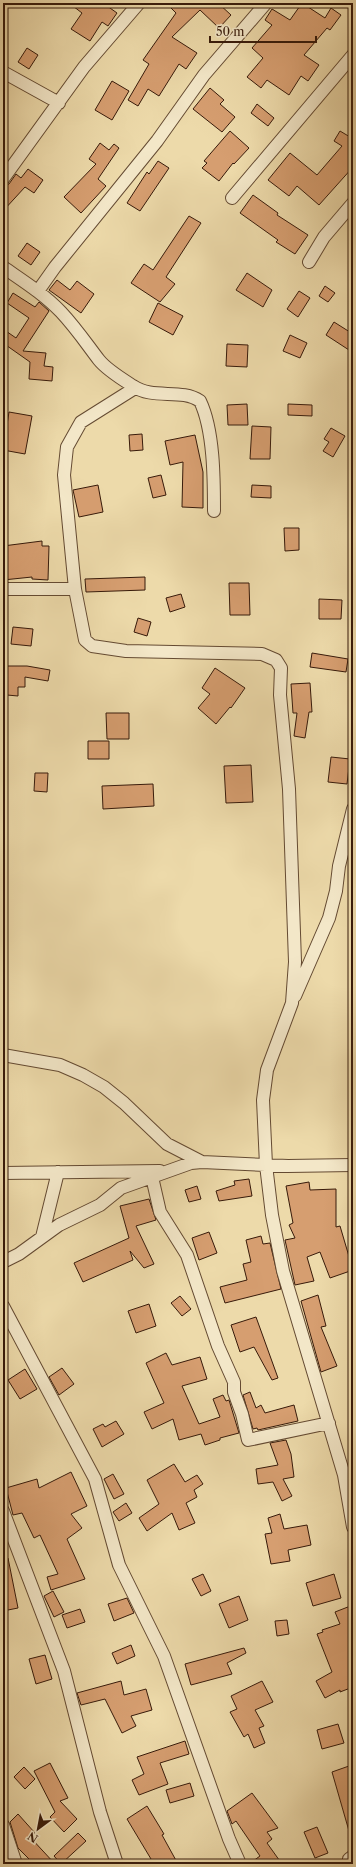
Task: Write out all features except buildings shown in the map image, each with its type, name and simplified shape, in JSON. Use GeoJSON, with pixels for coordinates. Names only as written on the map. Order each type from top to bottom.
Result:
{"type":"FeatureCollection","features":[{"type":"Feature","properties":{"kind":"street"},"geometry":{"type":"LineString","coordinates":[[3,179],[84,68],[139,3]]}},
{"type":"Feature","properties":{"kind":"street"},"geometry":{"type":"LineString","coordinates":[[38,291],[55,267],[158,141],[204,75],[266,3]]}},
{"type":"Feature","properties":{"kind":"street"},"geometry":{"type":"LineString","coordinates":[[232,198],[353,55]]}},
{"type":"Feature","properties":{"kind":"street"},"geometry":{"type":"LineString","coordinates":[[3,72],[59,103]]}},
{"type":"Feature","properties":{"kind":"street"},"geometry":{"type":"LineString","coordinates":[[309,262],[324,237],[353,203]]}},
{"type":"Feature","properties":{"kind":"street"},"geometry":{"type":"LineString","coordinates":[[3,267],[38,291],[82,335],[100,361],[135,388],[153,393],[194,397],[200,401],[209,435],[213,469],[214,512]]}},
{"type":"Feature","properties":{"kind":"street"},"geometry":{"type":"LineString","coordinates":[[135,388],[80,422],[67,447],[64,475],[75,589],[82,631],[85,640],[92,646],[126,651],[262,654],[276,660],[282,668],[280,695],[290,789],[289,827],[292,853],[295,962],[292,1004]]}},
{"type":"Feature","properties":{"kind":"street"},"geometry":{"type":"LineString","coordinates":[[3,589],[75,589]]}},
{"type":"Feature","properties":{"kind":"street"},"geometry":{"type":"LineString","coordinates":[[353,810],[339,866],[336,891],[329,918],[292,1004],[267,1070],[263,1100],[266,1165],[272,1215],[283,1271],[344,1475],[353,1527]]}},
{"type":"Feature","properties":{"kind":"street"},"geometry":{"type":"LineString","coordinates":[[3,1055],[60,1065],[83,1075],[104,1087],[124,1103],[167,1144],[202,1162]]}},
{"type":"Feature","properties":{"kind":"street"},"geometry":{"type":"LineString","coordinates":[[3,1262],[18,1254],[59,1225],[100,1205],[121,1188],[191,1163],[202,1162],[352,1168]]}},
{"type":"Feature","properties":{"kind":"street"},"geometry":{"type":"LineString","coordinates":[[3,1172],[170,1171]]}},
{"type":"Feature","properties":{"kind":"street"},"geometry":{"type":"LineString","coordinates":[[42,1237],[58,1172]]}},
{"type":"Feature","properties":{"kind":"street"},"geometry":{"type":"LineString","coordinates":[[152,1177],[160,1212],[187,1255],[218,1346],[234,1382],[234,1392],[242,1414],[248,1440],[329,1423]]}},
{"type":"Feature","properties":{"kind":"street"},"geometry":{"type":"LineString","coordinates":[[3,1306],[95,1479],[119,1565],[164,1656],[229,1839],[240,1864]]}},
{"type":"Feature","properties":{"kind":"street"},"geometry":{"type":"LineString","coordinates":[[3,1511],[64,1671],[100,1812],[117,1864]]}},
{"type":"Feature","properties":{"kind":"street"},"geometry":{"type":"LineString","coordinates":[[3,1825],[16,1864]]}},
{"type":"Feature","properties":{"kind":"street"},"geometry":{"type":"LineString","coordinates":[[353,1856],[349,1859],[353,1861]]}}]}
